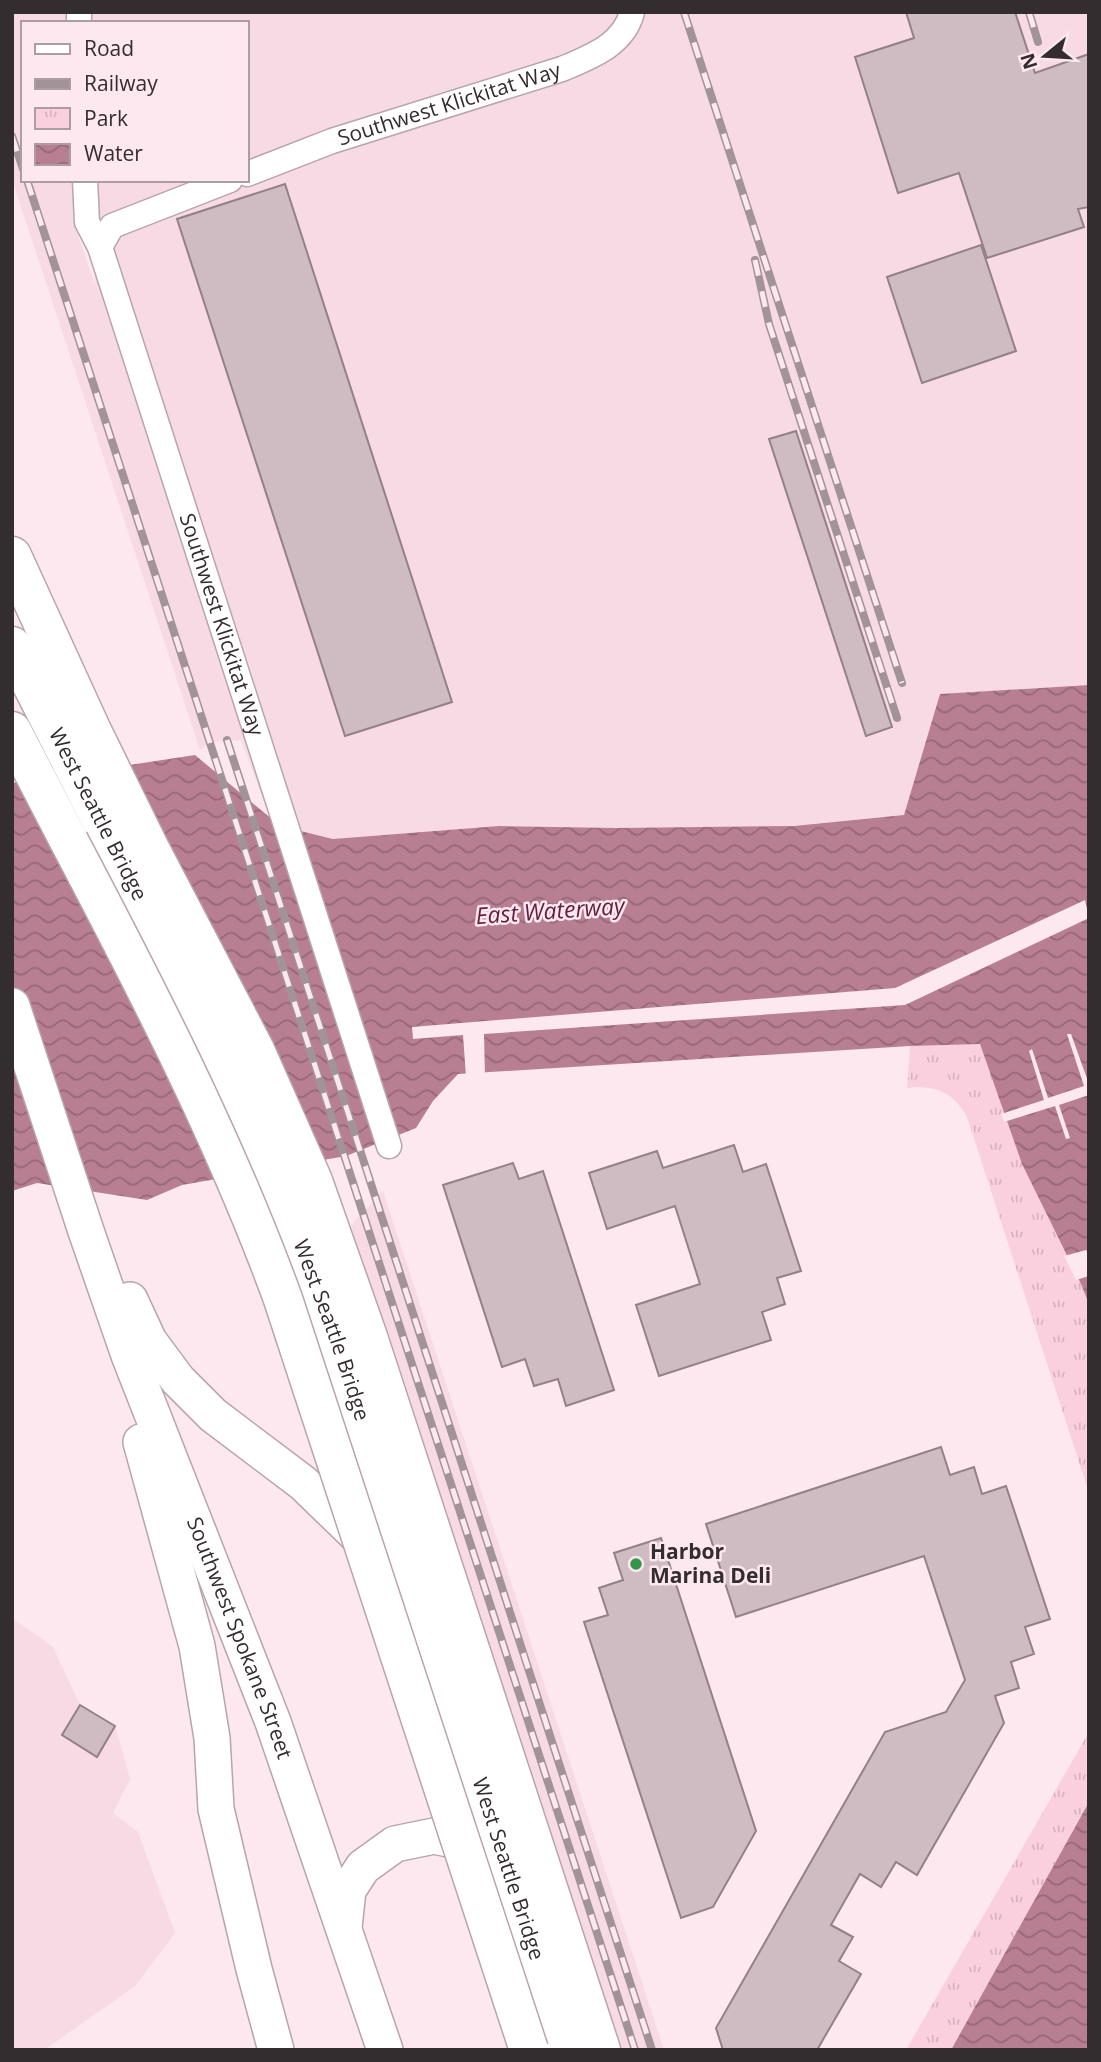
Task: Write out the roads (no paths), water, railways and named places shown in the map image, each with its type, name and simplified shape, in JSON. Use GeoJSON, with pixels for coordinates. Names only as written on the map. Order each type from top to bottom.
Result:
{"type":"FeatureCollection","features":[{"type":"Feature","properties":{"kind":"highway"},"geometry":{"type":"LineString","coordinates":[[12,556],[143,835],[255,1051],[313,1181],[371,1347],[601,2050]]}},
{"type":"Feature","properties":{"kind":"highway","name":"West Seattle Bridge"},"geometry":{"type":"LineString","coordinates":[[12,646],[184,983],[277,1180],[337,1340],[567,2050]]}},
{"type":"Feature","properties":{"kind":"highway","name":"West Seattle Bridge"},"geometry":{"type":"LineString","coordinates":[[12,731],[139,975],[202,1104],[257,1229],[292,1326],[529,2050]]}},
{"type":"Feature","properties":{"kind":"highway"},"geometry":{"type":"LineString","coordinates":[[12,747],[69,841]]}},
{"type":"Feature","properties":{"kind":"street","name":"Southwest Klickitat Way"},"geometry":{"type":"LineString","coordinates":[[248,174],[332,141],[562,69],[593,55],[621,37],[632,12]]}},
{"type":"Feature","properties":{"kind":"street","name":"Southwest Klickitat Way"},"geometry":{"type":"LineString","coordinates":[[85,182],[88,222],[100,247],[388,1146]]}},
{"type":"Feature","properties":{"kind":"street"},"geometry":{"type":"LineString","coordinates":[[100,247],[112,226],[225,182]]}},
{"type":"Feature","properties":{"kind":"street","name":"Southwest Spokane Street"},"geometry":{"type":"LineString","coordinates":[[12,1006],[129,1355],[273,1721],[385,2050]]}},
{"type":"Feature","properties":{"kind":"street"},"geometry":{"type":"LineString","coordinates":[[86,1231],[108,1250],[149,1341],[178,1380],[213,1415],[303,1483],[373,1550],[400,1586],[427,1644],[560,2050]]}},
{"type":"Feature","properties":{"kind":"street"},"geometry":{"type":"LineString","coordinates":[[86,1231],[85,1264],[92,1303],[146,1457],[197,1646],[212,1738],[216,1809],[276,2050]]}},
{"type":"Feature","properties":{"kind":"street"},"geometry":{"type":"LineString","coordinates":[[344,1927],[348,1890],[363,1867],[395,1844],[433,1836],[468,1843],[500,1869],[510,1940],[544,2050]]}},
{"type":"Feature","properties":{"kind":"water","name":"East Waterway"},"geometry":{"type":"Polygon","coordinates":[[[1089,685],[1089,1304],[1022,1164],[980,1044],[458,1074],[433,1101],[416,1128],[346,1156],[182,1185],[147,1200],[37,1183],[12,1191],[12,783],[195,755],[280,826],[333,839],[499,826],[794,826],[904,815],[940,694],[1089,685]]]}},
{"type":"Feature","properties":{"kind":"water"},"geometry":{"type":"Polygon","coordinates":[[[1089,1802],[1089,2050],[951,2050],[1089,1802]]]}},
{"type":"Feature","properties":{"kind":"railway"},"geometry":{"type":"LineString","coordinates":[[684,12],[902,683]]}},
{"type":"Feature","properties":{"kind":"railway"},"geometry":{"type":"LineString","coordinates":[[1029,12],[1038,42]]}},
{"type":"Feature","properties":{"kind":"railway"},"geometry":{"type":"LineString","coordinates":[[12,136],[21,163]]}},
{"type":"Feature","properties":{"kind":"railway"},"geometry":{"type":"LineString","coordinates":[[28,182],[635,2050]]}},
{"type":"Feature","properties":{"kind":"railway"},"geometry":{"type":"LineString","coordinates":[[755,260],[769,324],[897,718]]}},
{"type":"Feature","properties":{"kind":"railway"},"geometry":{"type":"LineString","coordinates":[[227,740],[652,2050]]}},
{"type":"Feature","properties":{"kind":"place","name":"Harbor Marina Deli"},"geometry":{"type":"Point","coordinates":[636,1564]}}]}
